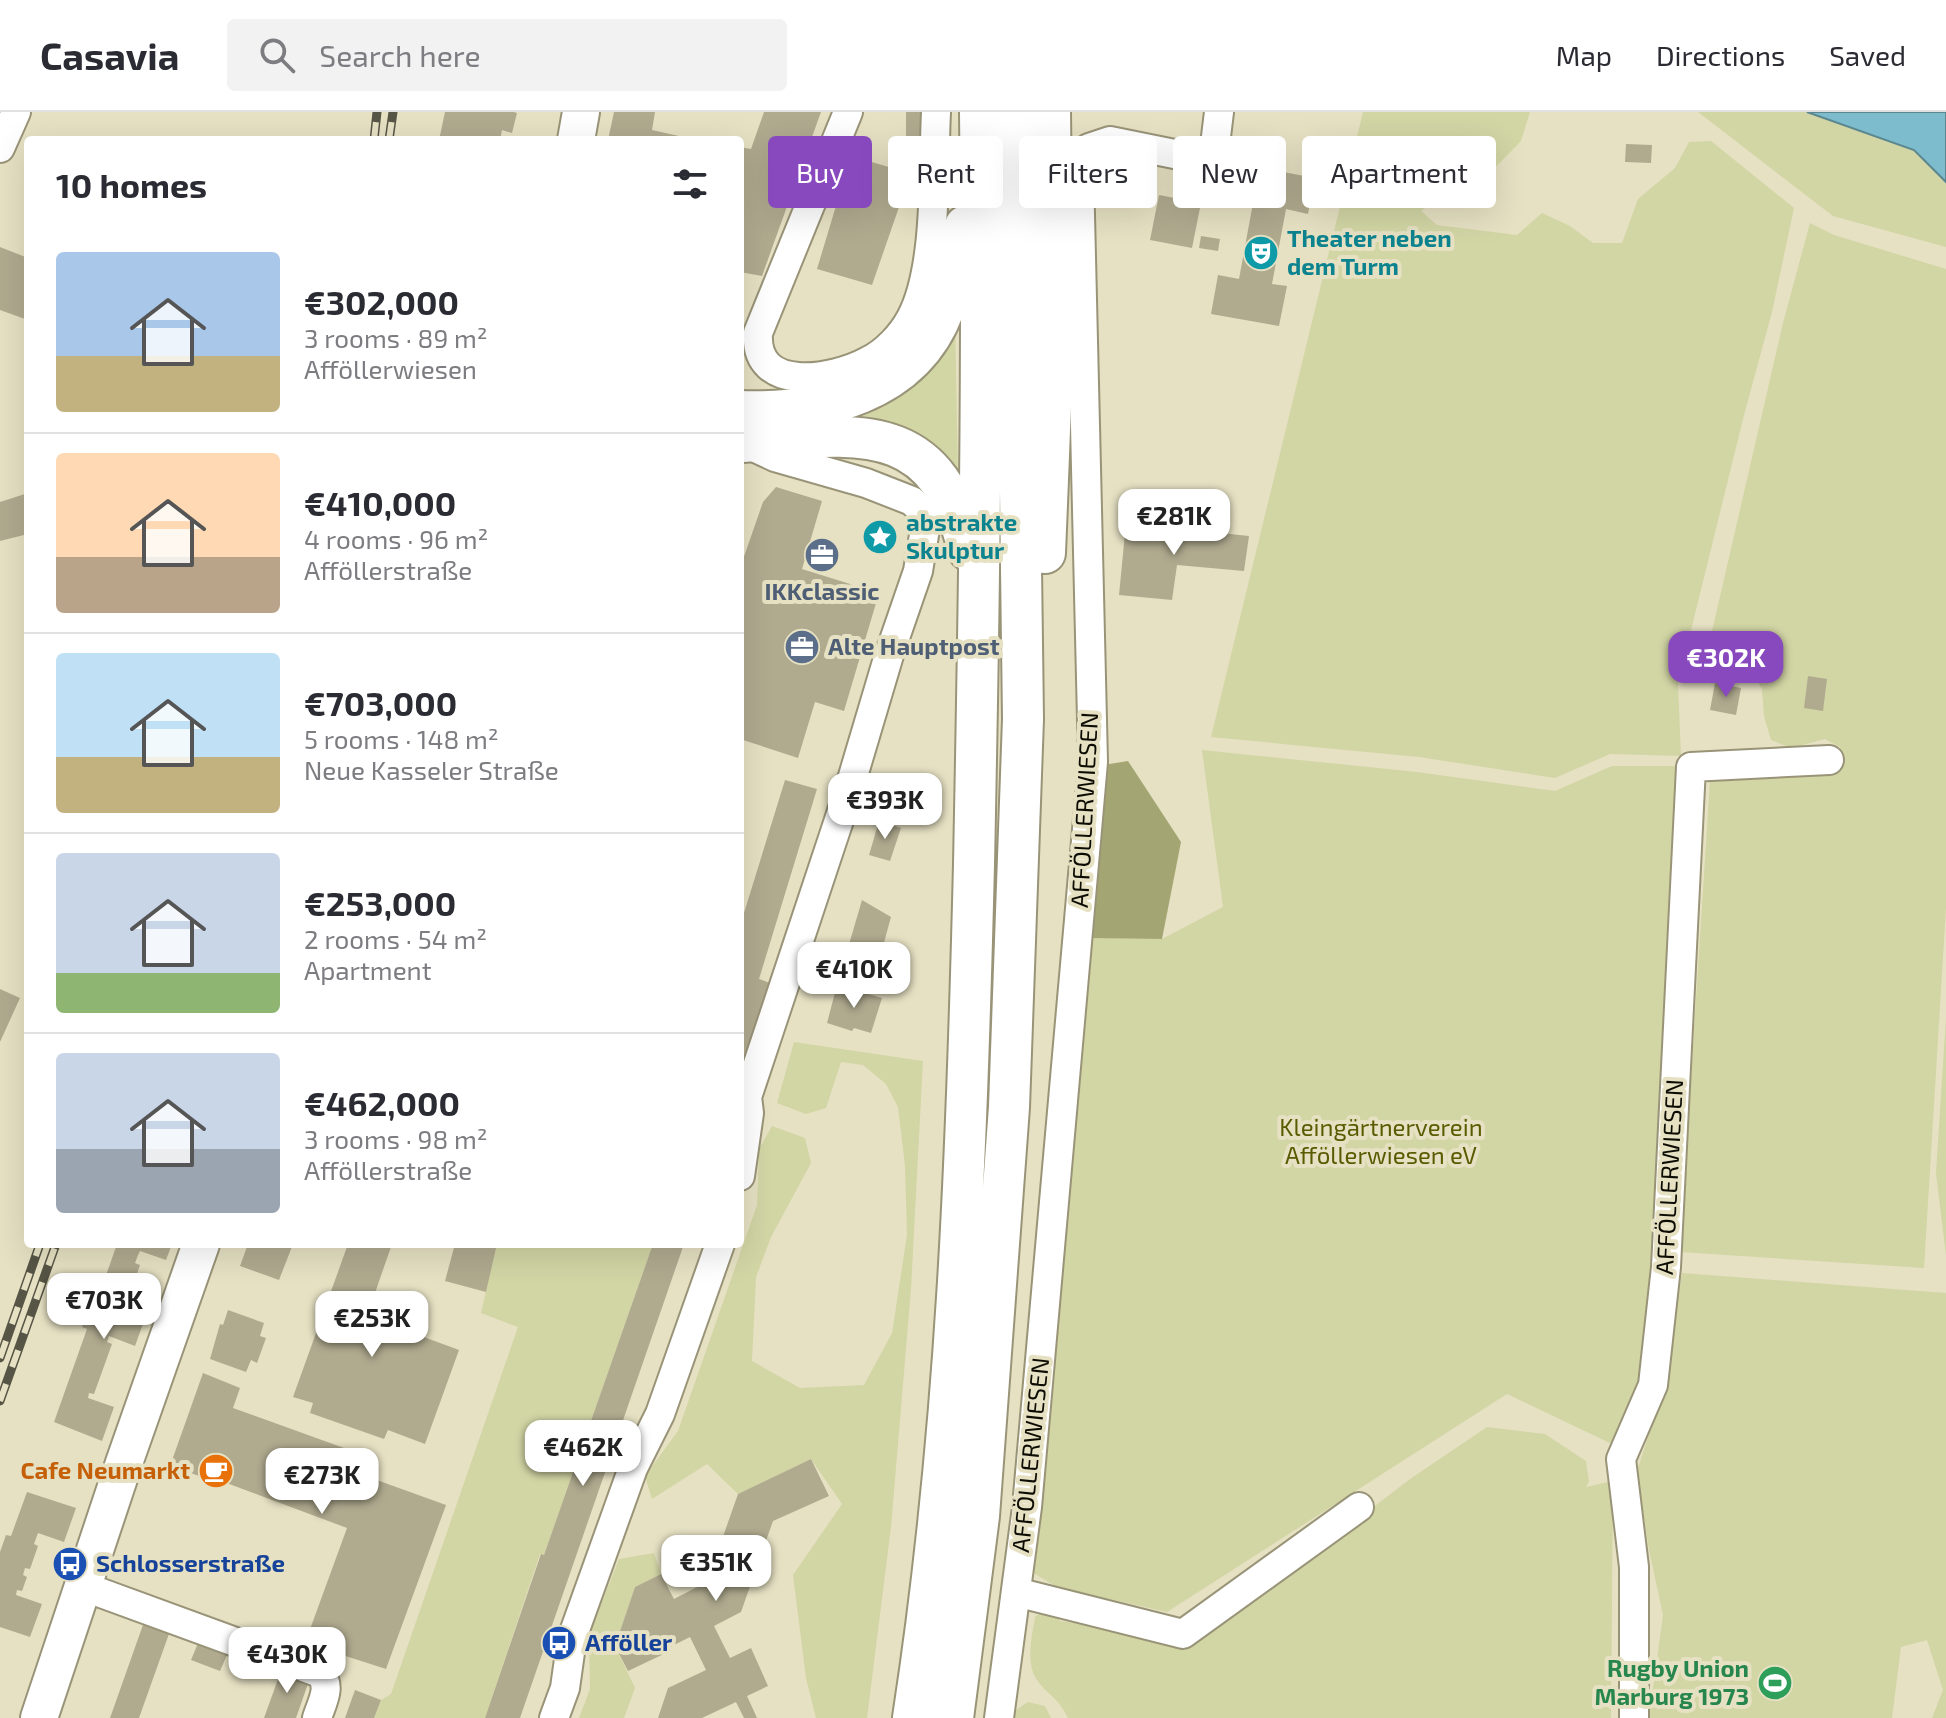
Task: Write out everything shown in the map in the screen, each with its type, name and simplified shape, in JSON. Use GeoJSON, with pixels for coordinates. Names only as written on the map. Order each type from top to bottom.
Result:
{"type":"FeatureCollection","features":[{"type":"Feature","properties":{"kind":"highway"},"geometry":{"type":"LineString","coordinates":[[1023,719],[1041,649],[1053,356],[1050,112]]}},
{"type":"Feature","properties":{"kind":"highway"},"geometry":{"type":"LineString","coordinates":[[953,1718],[979,1516],[997,1285],[1009,1107],[1023,719],[994,129]]}},
{"type":"Feature","properties":{"kind":"highway"},"geometry":{"type":"LineString","coordinates":[[744,430],[806,408],[845,400],[898,373],[917,355],[944,309],[994,129]]}},
{"type":"Feature","properties":{"kind":"highway"},"geometry":{"type":"LineString","coordinates":[[913,1718],[927,1627],[947,1449],[968,1127],[994,129]]}},
{"type":"Feature","properties":{"kind":"highway"},"geometry":{"type":"LineString","coordinates":[[744,431],[866,438],[880,440],[915,455],[949,492],[960,518],[980,601]]}},
{"type":"Feature","properties":{"kind":"main road"},"geometry":{"type":"LineString","coordinates":[[577,136],[581,112]]}},
{"type":"Feature","properties":{"kind":"main road"},"geometry":{"type":"LineString","coordinates":[[39,1718],[200,1248]]}},
{"type":"Feature","properties":{"kind":"street"},"geometry":{"type":"LineString","coordinates":[[0,148],[16,112]]}},
{"type":"Feature","properties":{"kind":"street"},"geometry":{"type":"LineString","coordinates":[[848,112],[758,333],[760,357],[779,372],[797,378],[821,378],[868,361],[890,346],[910,321],[922,295],[928,264],[936,112]]}},
{"type":"Feature","properties":{"kind":"street","name":"AFFÖLLERWIESEN"},"geometry":{"type":"LineString","coordinates":[[999,1718],[1027,1507],[1093,762],[1079,173],[1089,148],[1110,141],[1199,159],[1214,153],[1219,112]]}},
{"type":"Feature","properties":{"kind":"street"},"geometry":{"type":"LineString","coordinates":[[744,433],[775,457],[901,495],[918,506],[925,520],[918,571],[848,793],[744,1092]]}},
{"type":"Feature","properties":{"kind":"street","name":"AFFÖLLERWIESEN"},"geometry":{"type":"LineString","coordinates":[[1634,1718],[1634,1567],[1621,1459],[1653,1385],[1666,1267],[1691,767],[1829,760]]}},
{"type":"Feature","properties":{"kind":"street"},"geometry":{"type":"LineString","coordinates":[[744,1098],[749,1113],[744,1148]]}},
{"type":"Feature","properties":{"kind":"street"},"geometry":{"type":"LineString","coordinates":[[554,1718],[565,1688],[572,1638],[633,1468],[660,1414],[719,1248]]}},
{"type":"Feature","properties":{"kind":"street"},"geometry":{"type":"LineString","coordinates":[[1016,1592],[1183,1634],[1359,1507]]}},
{"type":"Feature","properties":{"kind":"street"},"geometry":{"type":"LineString","coordinates":[[82,1586],[320,1673],[327,1687],[317,1718]]}},
{"type":"Feature","properties":{"kind":"green space"},"geometry":{"type":"Polygon","coordinates":[[[1363,112],[1530,112],[1521,141],[1496,167],[1496,136],[1357,136],[1363,112]]]}},
{"type":"Feature","properties":{"kind":"green space"},"geometry":{"type":"Polygon","coordinates":[[[1698,112],[1807,112],[1914,150],[1946,182],[1946,247],[1833,216],[1698,112]]]}},
{"type":"Feature","properties":{"kind":"green space"},"geometry":{"type":"Polygon","coordinates":[[[1711,141],[1794,208],[1772,312],[1678,683],[1681,756],[1610,754],[1555,778],[1419,757],[1211,737],[1340,208],[1425,208],[1421,211],[1437,225],[1517,235],[1542,213],[1570,226],[1593,243],[1622,243],[1638,199],[1675,168],[1689,142],[1711,141]]]}},
{"type":"Feature","properties":{"kind":"green space"},"geometry":{"type":"Polygon","coordinates":[[[1810,223],[1834,235],[1946,269],[1946,908],[1924,1268],[1680,1252],[1710,780],[1728,773],[1841,769],[1840,747],[1825,739],[1791,748],[1771,740],[1764,716],[1762,689],[1750,669],[1730,667],[1725,647],[1710,640],[1783,323],[1810,223]]]}},
{"type":"Feature","properties":{"kind":"green space"},"geometry":{"type":"Polygon","coordinates":[[[955,314],[958,477],[744,422],[955,314]]]}},
{"type":"Feature","properties":{"kind":"green space","name":"Kleingärtnerverein Afföllerwiesen eV"},"geometry":{"type":"Polygon","coordinates":[[[1202,750],[1417,772],[1555,791],[1612,766],[1686,766],[1647,1382],[1616,1446],[1507,1394],[1167,1612],[1057,1587],[1030,1571],[1085,938],[1162,939],[1223,907],[1202,750]]]}},
{"type":"Feature","properties":{"kind":"green space"},"geometry":{"type":"Polygon","coordinates":[[[1128,761],[1181,842],[1162,939],[1085,938],[1097,766],[1128,761]]]}},
{"type":"Feature","properties":{"kind":"green space"},"geometry":{"type":"Polygon","coordinates":[[[1946,1018],[1946,1256],[1936,1173],[1946,1018]]]}},
{"type":"Feature","properties":{"kind":"green space"},"geometry":{"type":"Polygon","coordinates":[[[794,1042],[923,1061],[911,1289],[891,1527],[867,1718],[816,1718],[806,1678],[793,1575],[842,1504],[811,1459],[738,1494],[707,1464],[652,1499],[645,1476],[678,1431],[744,1248],[757,1205],[759,1149],[772,1126],[805,1138],[811,1163],[771,1237],[756,1277],[752,1361],[800,1388],[864,1385],[892,1333],[907,1235],[905,1166],[898,1107],[886,1084],[863,1065],[841,1062],[826,1108],[806,1114],[777,1103],[794,1042]]]}},
{"type":"Feature","properties":{"kind":"green space"},"geometry":{"type":"Polygon","coordinates":[[[496,1248],[652,1248],[544,1555],[540,1554],[485,1718],[374,1718],[381,1700],[391,1694],[518,1327],[481,1313],[496,1248]]]}},
{"type":"Feature","properties":{"kind":"green space"},"geometry":{"type":"Polygon","coordinates":[[[1682,1273],[1946,1293],[1946,1718],[1932,1718],[1943,1690],[1927,1640],[1901,1647],[1892,1718],[1649,1718],[1663,1615],[1637,1471],[1664,1388],[1682,1273]]]}},
{"type":"Feature","properties":{"kind":"green space"},"geometry":{"type":"Polygon","coordinates":[[[1487,1427],[1545,1434],[1586,1461],[1589,1481],[1586,1487],[1613,1481],[1611,1718],[1068,1718],[1035,1677],[1030,1652],[1035,1617],[1048,1606],[1060,1621],[1186,1642],[1268,1588],[1410,1479],[1487,1427]]]}},
{"type":"Feature","properties":{"kind":"green space"},"geometry":{"type":"Polygon","coordinates":[[[654,1553],[661,1574],[635,1587],[615,1646],[635,1688],[624,1718],[579,1718],[590,1689],[589,1635],[619,1559],[654,1553]]]}},
{"type":"Feature","properties":{"kind":"green space"},"geometry":{"type":"Polygon","coordinates":[[[1028,1702],[1045,1706],[1051,1718],[1012,1718],[1013,1712],[1028,1702]]]}},
{"type":"Feature","properties":{"kind":"water"},"geometry":{"type":"Polygon","coordinates":[[[1807,112],[1946,112],[1946,182],[1914,150],[1807,112]]]}},
{"type":"Feature","properties":{"kind":"building"},"geometry":{"type":"Polygon","coordinates":[[[445,112],[517,113],[512,133],[502,130],[501,136],[440,136],[445,112]]]}},
{"type":"Feature","properties":{"kind":"building"},"geometry":{"type":"Polygon","coordinates":[[[614,112],[655,112],[652,130],[679,136],[609,136],[614,112]]]}},
{"type":"Feature","properties":{"kind":"building"},"geometry":{"type":"Polygon","coordinates":[[[764,112],[821,112],[812,136],[768,136],[768,208],[786,208],[762,276],[744,273],[744,148],[751,149],[764,112]]]}},
{"type":"Feature","properties":{"kind":"building"},"geometry":{"type":"Polygon","coordinates":[[[906,112],[930,112],[930,136],[906,136],[906,112]]]}},
{"type":"Feature","properties":{"kind":"building"},"geometry":{"type":"Polygon","coordinates":[[[1626,144],[1652,145],[1651,163],[1625,162],[1626,144]]]}},
{"type":"Feature","properties":{"kind":"building"},"geometry":{"type":"Polygon","coordinates":[[[872,162],[888,167],[888,208],[899,208],[872,285],[817,269],[835,208],[872,208],[872,162]]]}},
{"type":"Feature","properties":{"kind":"building","name":"Theater neben dem Turm"},"geometry":{"type":"Polygon","coordinates":[[[1286,173],[1302,176],[1302,208],[1309,208],[1308,214],[1286,209],[1272,284],[1287,286],[1279,326],[1211,314],[1218,275],[1239,279],[1252,208],[1286,208],[1286,173]]]}},
{"type":"Feature","properties":{"kind":"building"},"geometry":{"type":"Polygon","coordinates":[[[1159,195],[1173,198],[1173,208],[1200,208],[1192,248],[1150,240],[1159,195]]]}},
{"type":"Feature","properties":{"kind":"building"},"geometry":{"type":"Polygon","coordinates":[[[1201,236],[1220,239],[1218,251],[1199,248],[1201,236]]]}},
{"type":"Feature","properties":{"kind":"building"},"geometry":{"type":"Polygon","coordinates":[[[0,247],[24,256],[24,319],[0,310],[0,247]]]}},
{"type":"Feature","properties":{"kind":"building","name":"Alte Hauptpost"},"geometry":{"type":"Polygon","coordinates":[[[776,487],[822,501],[802,569],[879,593],[844,711],[815,702],[798,758],[744,740],[744,557],[763,502],[776,487]]]}},
{"type":"Feature","properties":{"kind":"building"},"geometry":{"type":"Polygon","coordinates":[[[24,494],[24,535],[0,541],[0,502],[24,494]]]}},
{"type":"Feature","properties":{"kind":"building"},"geometry":{"type":"Polygon","coordinates":[[[1126,523],[1249,536],[1244,571],[1177,565],[1172,600],[1119,595],[1126,523]]]}},
{"type":"Feature","properties":{"kind":"building"},"geometry":{"type":"Polygon","coordinates":[[[1808,676],[1827,679],[1823,711],[1804,708],[1808,676]]]}},
{"type":"Feature","properties":{"kind":"building"},"geometry":{"type":"Polygon","coordinates":[[[1715,683],[1741,688],[1736,715],[1710,710],[1715,683]]]}},
{"type":"Feature","properties":{"kind":"building"},"geometry":{"type":"Polygon","coordinates":[[[785,780],[817,789],[759,979],[770,983],[744,1062],[744,913],[785,780]]]}},
{"type":"Feature","properties":{"kind":"building"},"geometry":{"type":"Polygon","coordinates":[[[879,821],[901,828],[890,861],[869,855],[879,821]]]}},
{"type":"Feature","properties":{"kind":"building"},"geometry":{"type":"Polygon","coordinates":[[[862,900],[891,917],[877,968],[845,958],[862,900]]]}},
{"type":"Feature","properties":{"kind":"building"},"geometry":{"type":"Polygon","coordinates":[[[837,985],[882,998],[871,1033],[827,1023],[837,985]]]}},
{"type":"Feature","properties":{"kind":"building"},"geometry":{"type":"Polygon","coordinates":[[[0,989],[20,998],[0,1042],[0,989]]]}},
{"type":"Feature","properties":{"kind":"building"},"geometry":{"type":"Polygon","coordinates":[[[116,1248],[170,1248],[166,1260],[140,1251],[135,1263],[140,1265],[132,1289],[127,1287],[125,1294],[129,1296],[124,1311],[119,1309],[118,1312],[144,1321],[135,1346],[109,1336],[107,1342],[112,1344],[94,1394],[89,1393],[88,1398],[114,1407],[102,1441],[54,1422],[87,1329],[82,1327],[90,1303],[96,1304],[116,1248]]]}},
{"type":"Feature","properties":{"kind":"building"},"geometry":{"type":"Polygon","coordinates":[[[247,1248],[291,1248],[279,1280],[240,1266],[247,1248]]]}},
{"type":"Feature","properties":{"kind":"building"},"geometry":{"type":"Polygon","coordinates":[[[347,1248],[391,1248],[367,1316],[459,1350],[425,1444],[388,1430],[384,1439],[310,1413],[313,1403],[293,1397],[347,1248]]]}},
{"type":"Feature","properties":{"kind":"building"},"geometry":{"type":"Polygon","coordinates":[[[454,1248],[496,1248],[486,1292],[445,1281],[454,1248]]]}},
{"type":"Feature","properties":{"kind":"building"},"geometry":{"type":"Polygon","coordinates":[[[652,1248],[683,1248],[520,1718],[485,1718],[541,1554],[544,1555],[652,1248]]]}},
{"type":"Feature","properties":{"kind":"building"},"geometry":{"type":"Polygon","coordinates":[[[228,1310],[264,1323],[260,1336],[266,1338],[257,1363],[251,1360],[246,1372],[210,1359],[220,1324],[223,1325],[228,1310]]]}},
{"type":"Feature","properties":{"kind":"building"},"geometry":{"type":"Polygon","coordinates":[[[203,1373],[240,1388],[233,1408],[355,1452],[349,1470],[446,1505],[386,1669],[305,1643],[347,1528],[216,1479],[214,1481],[170,1466],[203,1373]]]}},
{"type":"Feature","properties":{"kind":"building"},"geometry":{"type":"Polygon","coordinates":[[[811,1459],[829,1496],[773,1521],[741,1612],[714,1626],[730,1658],[751,1648],[768,1686],[747,1696],[757,1718],[744,1718],[736,1702],[702,1718],[658,1718],[668,1688],[706,1670],[690,1637],[670,1647],[668,1652],[628,1671],[615,1646],[635,1587],[661,1574],[674,1599],[707,1582],[738,1494],[811,1459]]]}},
{"type":"Feature","properties":{"kind":"building"},"geometry":{"type":"Polygon","coordinates":[[[27,1492],[76,1508],[64,1542],[38,1533],[34,1544],[38,1546],[30,1569],[25,1568],[23,1575],[27,1577],[22,1591],[17,1590],[16,1595],[42,1604],[30,1637],[0,1627],[0,1552],[6,1535],[11,1536],[27,1492]]]}},
{"type":"Feature","properties":{"kind":"building"},"geometry":{"type":"Polygon","coordinates":[[[144,1622],[170,1631],[139,1718],[110,1718],[144,1622]]]}},
{"type":"Feature","properties":{"kind":"building"},"geometry":{"type":"Polygon","coordinates":[[[201,1636],[230,1648],[220,1671],[191,1660],[201,1636]]]}},
{"type":"Feature","properties":{"kind":"building"},"geometry":{"type":"Polygon","coordinates":[[[282,1668],[310,1678],[296,1718],[264,1718],[282,1668]]]}},
{"type":"Feature","properties":{"kind":"building"},"geometry":{"type":"Polygon","coordinates":[[[355,1690],[381,1700],[374,1718],[345,1718],[355,1690]]]}},
{"type":"Feature","properties":{"kind":"railway"},"geometry":{"type":"LineString","coordinates":[[374,136],[377,112]]}},
{"type":"Feature","properties":{"kind":"railway"},"geometry":{"type":"LineString","coordinates":[[390,136],[393,112]]}},
{"type":"Feature","properties":{"kind":"railway"},"geometry":{"type":"LineString","coordinates":[[0,1358],[39,1248]]}},
{"type":"Feature","properties":{"kind":"railway"},"geometry":{"type":"LineString","coordinates":[[0,1401],[55,1248]]}},
{"type":"Feature","properties":{"kind":"place","name":"Theater neben dem Turm"},"geometry":{"type":"Point","coordinates":[1261,253]}},
{"type":"Feature","properties":{"kind":"place","name":"abstrakte Skulptur"},"geometry":{"type":"Point","coordinates":[880,537]}},
{"type":"Feature","properties":{"kind":"place","name":"IKKclassic"},"geometry":{"type":"Point","coordinates":[822,555]}},
{"type":"Feature","properties":{"kind":"place","name":"Alte Hauptpost"},"geometry":{"type":"Point","coordinates":[802,647]}},
{"type":"Feature","properties":{"kind":"place","name":"Cafe Neumarkt"},"geometry":{"type":"Point","coordinates":[216,1471]}},
{"type":"Feature","properties":{"kind":"place","name":"Schlosserstraße"},"geometry":{"type":"Point","coordinates":[70,1564]}},
{"type":"Feature","properties":{"kind":"place","name":"Afföller"},"geometry":{"type":"Point","coordinates":[559,1643]}},
{"type":"Feature","properties":{"kind":"place","name":"Rugby Union Marburg 1973"},"geometry":{"type":"Point","coordinates":[1775,1683]}}]}
